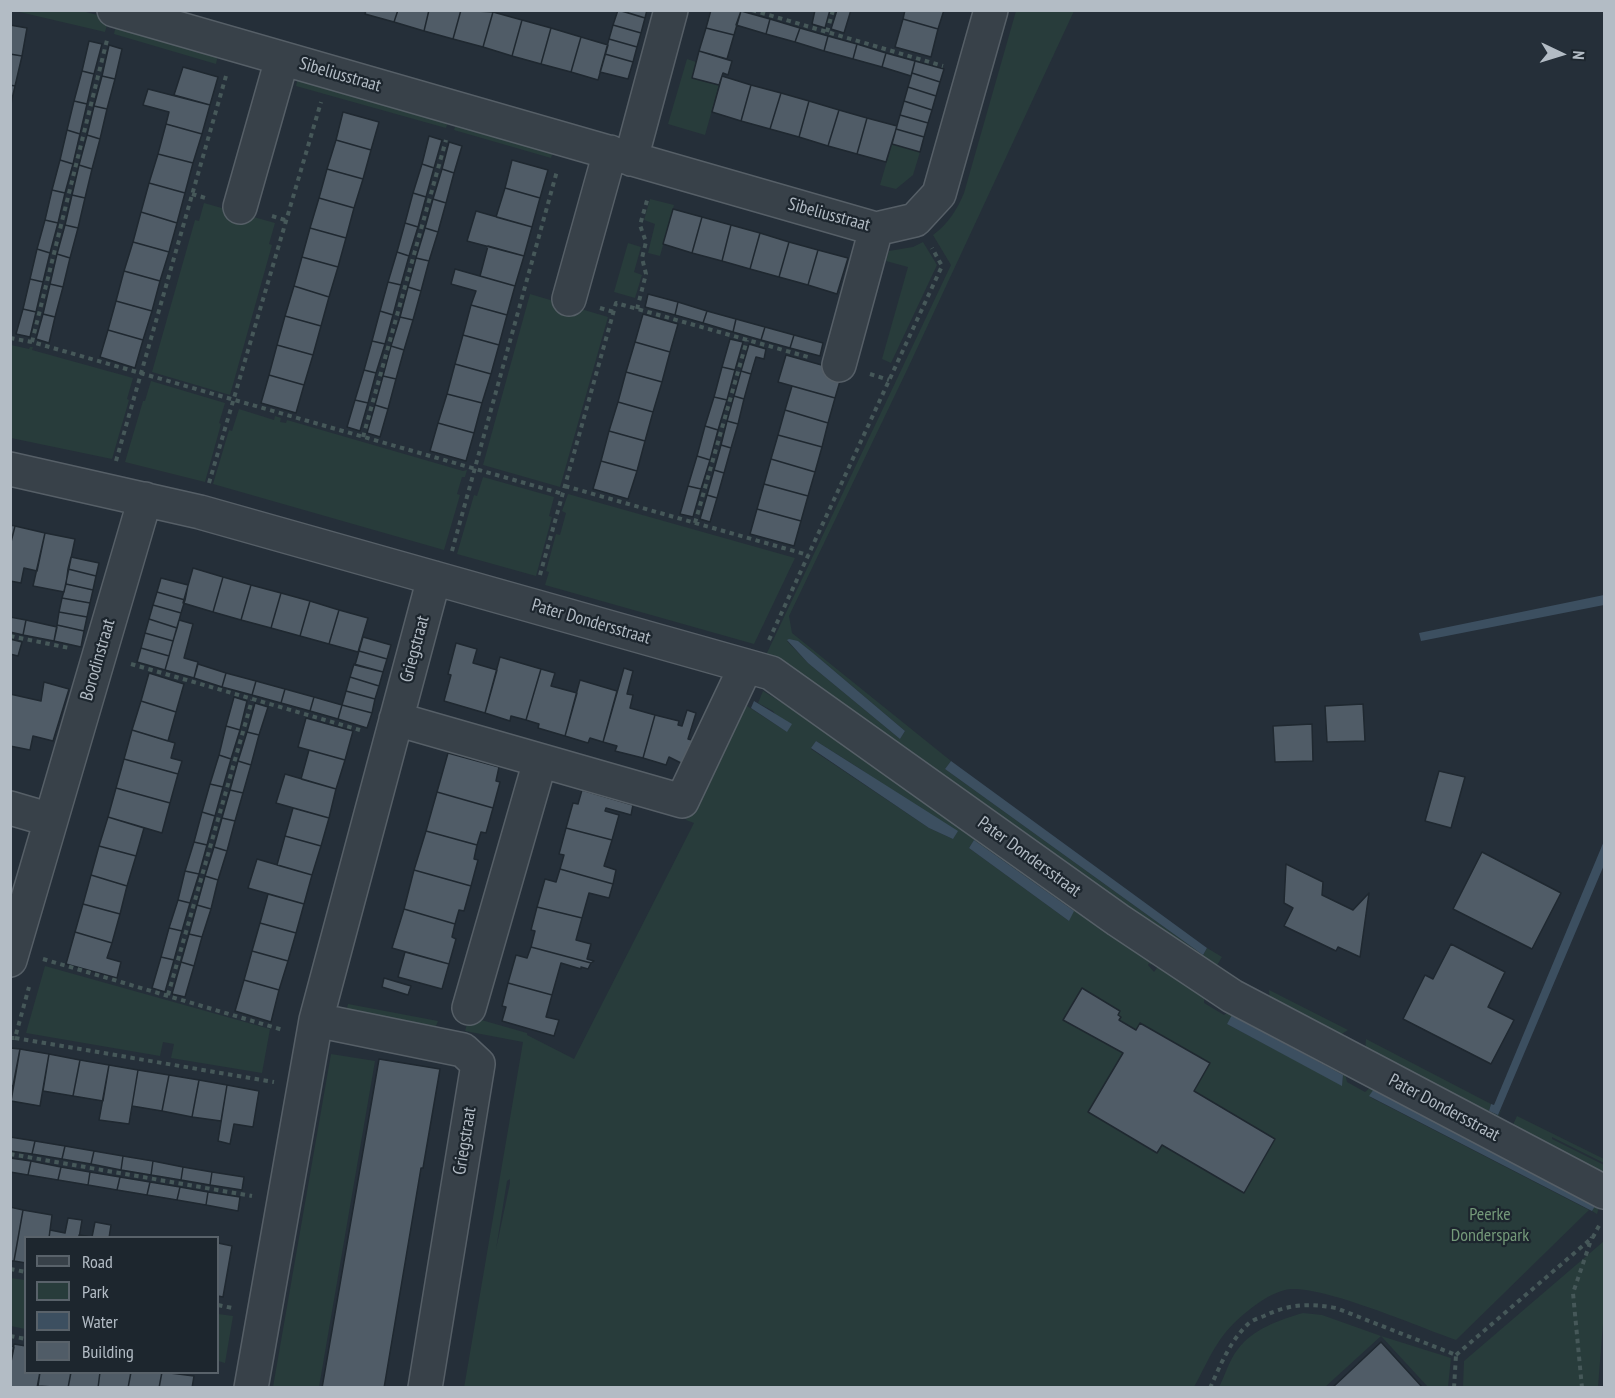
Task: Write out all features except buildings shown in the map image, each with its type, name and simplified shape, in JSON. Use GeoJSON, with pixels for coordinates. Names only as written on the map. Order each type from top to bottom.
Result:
{"type":"FeatureCollection","features":[{"type":"Feature","properties":{"kind":"street"},"geometry":{"type":"LineString","coordinates":[[569,299],[632,159],[671,10]]}},
{"type":"Feature","properties":{"kind":"street"},"geometry":{"type":"LineString","coordinates":[[915,220],[939,194],[992,10]]}},
{"type":"Feature","properties":{"kind":"street","name":"Sibeliusstraat"},"geometry":{"type":"LineString","coordinates":[[114,11],[876,229],[915,220]]}},
{"type":"Feature","properties":{"kind":"street"},"geometry":{"type":"LineString","coordinates":[[240,207],[282,58]]}},
{"type":"Feature","properties":{"kind":"street"},"geometry":{"type":"LineString","coordinates":[[839,365],[876,229]]}},
{"type":"Feature","properties":{"kind":"street"},"geometry":{"type":"LineString","coordinates":[[10,469],[200,512],[439,580]]}},
{"type":"Feature","properties":{"kind":"street","name":"Borodinstraat"},"geometry":{"type":"LineString","coordinates":[[18,964],[88,652],[145,498]]}},
{"type":"Feature","properties":{"kind":"street","name":"Pater Dondersstraat"},"geometry":{"type":"LineString","coordinates":[[439,580],[751,667],[781,679],[1118,920],[1232,996],[1605,1192]]}},
{"type":"Feature","properties":{"kind":"street","name":"Griegstraat"},"geometry":{"type":"LineString","coordinates":[[251,1388],[314,1029],[393,729],[439,580]]}},
{"type":"Feature","properties":{"kind":"street"},"geometry":{"type":"LineString","coordinates":[[393,729],[540,760],[682,801],[751,667]]}},
{"type":"Feature","properties":{"kind":"street"},"geometry":{"type":"LineString","coordinates":[[469,1008],[540,760]]}},
{"type":"Feature","properties":{"kind":"street"},"geometry":{"type":"LineString","coordinates":[[10,808],[51,820]]}},
{"type":"Feature","properties":{"kind":"street","name":"Griegstraat"},"geometry":{"type":"LineString","coordinates":[[314,1029],[463,1050],[478,1064],[424,1388]]}},
{"type":"Feature","properties":{"kind":"path"},"geometry":{"type":"LineString","coordinates":[[752,10],[973,74]]}},
{"type":"Feature","properties":{"kind":"path"},"geometry":{"type":"LineString","coordinates":[[827,32],[833,10]]}},
{"type":"Feature","properties":{"kind":"path"},"geometry":{"type":"LineString","coordinates":[[32,342],[114,11]]}},
{"type":"Feature","properties":{"kind":"path"},"geometry":{"type":"LineString","coordinates":[[108,490],[235,45]]}},
{"type":"Feature","properties":{"kind":"path"},"geometry":{"type":"LineString","coordinates":[[200,512],[330,73]]}},
{"type":"Feature","properties":{"kind":"path"},"geometry":{"type":"LineString","coordinates":[[363,437],[455,108]]}},
{"type":"Feature","properties":{"kind":"path"},"geometry":{"type":"LineString","coordinates":[[439,580],[475,469],[566,140]]}},
{"type":"Feature","properties":{"kind":"path"},"geometry":{"type":"LineString","coordinates":[[632,159],[640,225],[646,243],[642,258],[646,274],[637,309]]}},
{"type":"Feature","properties":{"kind":"path"},"geometry":{"type":"LineString","coordinates":[[751,667],[808,555],[942,266],[915,220]]}},
{"type":"Feature","properties":{"kind":"path"},"geometry":{"type":"LineString","coordinates":[[531,605],[616,303],[889,380]]}},
{"type":"Feature","properties":{"kind":"path"},"geometry":{"type":"LineString","coordinates":[[10,338],[32,342],[563,494]]}},
{"type":"Feature","properties":{"kind":"path"},"geometry":{"type":"LineString","coordinates":[[695,523],[747,340]]}},
{"type":"Feature","properties":{"kind":"path"},"geometry":{"type":"LineString","coordinates":[[565,486],[808,555]]}},
{"type":"Feature","properties":{"kind":"path"},"geometry":{"type":"LineString","coordinates":[[10,636],[88,652],[252,700],[393,729]]}},
{"type":"Feature","properties":{"kind":"path"},"geometry":{"type":"LineString","coordinates":[[168,995],[252,700]]}},
{"type":"Feature","properties":{"kind":"path"},"geometry":{"type":"LineString","coordinates":[[303,1087],[13,1038],[18,964],[168,995],[314,1029]]}},
{"type":"Feature","properties":{"kind":"path"},"geometry":{"type":"LineString","coordinates":[[10,1154],[284,1201]]}},
{"type":"Feature","properties":{"kind":"path"},"geometry":{"type":"LineString","coordinates":[[1582,1388],[1573,1293],[1593,1237],[1605,1216]]}},
{"type":"Feature","properties":{"kind":"path"},"geometry":{"type":"LineString","coordinates":[[1454,1388],[1456,1355],[1593,1237]]}},
{"type":"Feature","properties":{"kind":"path"},"geometry":{"type":"LineString","coordinates":[[1210,1388],[1231,1347],[1249,1323],[1282,1307],[1321,1305],[1336,1308],[1456,1355]]}},
{"type":"Feature","properties":{"kind":"green space"},"geometry":{"type":"Polygon","coordinates":[[[11,10],[82,11],[109,18],[105,32],[11,10]]]}},
{"type":"Feature","properties":{"kind":"green space"},"geometry":{"type":"Polygon","coordinates":[[[1016,11],[1074,11],[907,370],[789,616],[792,633],[951,761],[945,769],[1203,955],[1207,948],[1222,957],[1214,970],[887,738],[787,663],[766,655],[951,265],[933,235],[952,216],[964,193],[1016,11]],[[787,641],[808,663],[900,739],[905,731],[798,641],[787,641]]]}},
{"type":"Feature","properties":{"kind":"green space"},"geometry":{"type":"Polygon","coordinates":[[[117,21],[219,50],[216,64],[114,34],[117,21]]]}},
{"type":"Feature","properties":{"kind":"green space"},"geometry":{"type":"Polygon","coordinates":[[[687,59],[696,62],[692,78],[719,85],[705,135],[668,124],[687,59]]]}},
{"type":"Feature","properties":{"kind":"green space"},"geometry":{"type":"Polygon","coordinates":[[[299,73],[450,115],[446,128],[296,86],[299,73]]]}},
{"type":"Feature","properties":{"kind":"green space"},"geometry":{"type":"Polygon","coordinates":[[[458,118],[555,145],[551,158],[454,130],[458,118]]]}},
{"type":"Feature","properties":{"kind":"green space"},"geometry":{"type":"Polygon","coordinates":[[[892,144],[920,152],[913,175],[896,189],[880,185],[892,144]]]}},
{"type":"Feature","properties":{"kind":"green space"},"geometry":{"type":"Polygon","coordinates":[[[650,199],[674,205],[660,256],[648,253],[655,224],[644,220],[650,199]]]}},
{"type":"Feature","properties":{"kind":"green space"},"geometry":{"type":"Polygon","coordinates":[[[204,203],[275,223],[269,244],[272,245],[230,395],[152,372],[195,220],[199,221],[204,203]]]}},
{"type":"Feature","properties":{"kind":"green space"},"geometry":{"type":"Polygon","coordinates":[[[923,242],[937,265],[891,363],[882,359],[908,267],[886,261],[889,251],[913,247],[923,242]]]}},
{"type":"Feature","properties":{"kind":"green space"},"geometry":{"type":"Polygon","coordinates":[[[628,243],[641,247],[634,272],[642,275],[635,298],[614,292],[628,243]]]}},
{"type":"Feature","properties":{"kind":"green space"},"geometry":{"type":"Polygon","coordinates":[[[530,294],[608,317],[560,487],[483,465],[530,294]]]}},
{"type":"Feature","properties":{"kind":"green space"},"geometry":{"type":"Polygon","coordinates":[[[11,345],[29,349],[33,347],[32,350],[133,378],[112,459],[11,438],[11,345]]]}},
{"type":"Feature","properties":{"kind":"green space"},"geometry":{"type":"Polygon","coordinates":[[[151,381],[225,403],[205,482],[125,462],[151,381]]]}},
{"type":"Feature","properties":{"kind":"green space"},"geometry":{"type":"Polygon","coordinates":[[[239,409],[274,420],[275,416],[281,418],[280,422],[286,423],[287,420],[463,471],[467,470],[465,477],[462,477],[457,494],[460,495],[444,550],[213,484],[229,430],[232,431],[239,409]]]}},
{"type":"Feature","properties":{"kind":"green space"},"geometry":{"type":"Polygon","coordinates":[[[483,477],[554,497],[549,516],[552,517],[536,576],[457,554],[474,495],[477,496],[483,477]]]}},
{"type":"Feature","properties":{"kind":"green space"},"geometry":{"type":"Polygon","coordinates":[[[568,494],[795,558],[754,644],[545,585],[549,572],[546,571],[556,534],[560,535],[566,513],[562,511],[568,494]]]}},
{"type":"Feature","properties":{"kind":"green space"},"geometry":{"type":"Polygon","coordinates":[[[763,691],[818,725],[1154,960],[1151,965],[1149,963],[1148,965],[1154,972],[1160,964],[1204,996],[1204,1003],[1224,1015],[1231,1010],[1345,1073],[1347,1082],[1365,1092],[1372,1086],[1600,1204],[1597,1214],[1592,1211],[1596,1203],[1374,1089],[1370,1097],[1589,1210],[1456,1340],[1344,1299],[1300,1289],[1276,1293],[1257,1304],[1230,1327],[1215,1348],[1194,1387],[464,1388],[523,1042],[465,1031],[470,1014],[478,1019],[527,1033],[574,1059],[694,823],[686,820],[741,702],[787,732],[773,711],[758,703],[763,691]],[[816,741],[811,749],[929,828],[953,839],[862,770],[816,741]],[[974,840],[969,848],[1069,921],[1073,910],[974,840]],[[1233,1015],[1227,1024],[1342,1085],[1343,1075],[1233,1015]],[[510,1179],[507,1181],[496,1249],[510,1179]]]}},
{"type":"Feature","properties":{"kind":"green space"},"geometry":{"type":"Polygon","coordinates":[[[45,966],[270,1029],[262,1073],[171,1058],[174,1044],[163,1042],[160,1056],[26,1033],[45,966]]]}},
{"type":"Feature","properties":{"kind":"green space"},"geometry":{"type":"Polygon","coordinates":[[[1269,990],[1348,1030],[1337,1037],[1270,1003],[1269,990]]]}},
{"type":"Feature","properties":{"kind":"green space"},"geometry":{"type":"Polygon","coordinates":[[[348,1004],[438,1021],[436,1026],[346,1011],[348,1004]]]}},
{"type":"Feature","properties":{"kind":"green space"},"geometry":{"type":"Polygon","coordinates":[[[1366,1039],[1491,1104],[1489,1111],[1498,1115],[1502,1109],[1497,1119],[1365,1051],[1366,1039]]]}},
{"type":"Feature","properties":{"kind":"green space"},"geometry":{"type":"Polygon","coordinates":[[[331,1054],[375,1061],[319,1387],[273,1387],[331,1054]]]}},
{"type":"Feature","properties":{"kind":"green space"},"geometry":{"type":"Polygon","coordinates":[[[1517,1116],[1604,1159],[1604,1163],[1552,1137],[1604,1165],[1604,1175],[1512,1127],[1517,1116]]]}},
{"type":"Feature","properties":{"kind":"green space","name":"Peerke Donderspark"},"geometry":{"type":"Polygon","coordinates":[[[1604,1241],[1604,1311],[1598,1387],[1463,1387],[1464,1361],[1604,1241]]]}},
{"type":"Feature","properties":{"kind":"green space"},"geometry":{"type":"Polygon","coordinates":[[[10,1278],[24,1280],[24,1329],[11,1326],[10,1278]]]}},
{"type":"Feature","properties":{"kind":"green space"},"geometry":{"type":"Polygon","coordinates":[[[1303,1313],[1322,1315],[1381,1336],[1325,1387],[1219,1387],[1232,1358],[1244,1342],[1267,1326],[1303,1313]]]}},
{"type":"Feature","properties":{"kind":"green space"},"geometry":{"type":"Polygon","coordinates":[[[219,1314],[233,1316],[225,1363],[219,1361],[219,1314]]]}},
{"type":"Feature","properties":{"kind":"green space"},"geometry":{"type":"Polygon","coordinates":[[[1381,1336],[1451,1358],[1448,1387],[1428,1387],[1381,1336]]]}},
{"type":"Feature","properties":{"kind":"water"},"geometry":{"type":"Polygon","coordinates":[[[1604,595],[1604,605],[1421,641],[1419,633],[1604,595]]]}},
{"type":"Feature","properties":{"kind":"water"},"geometry":{"type":"Polygon","coordinates":[[[787,640],[798,641],[905,731],[900,739],[808,663],[787,640]]]}},
{"type":"Feature","properties":{"kind":"water"},"geometry":{"type":"Polygon","coordinates":[[[754,701],[792,724],[787,732],[751,708],[754,701]]]}},
{"type":"Feature","properties":{"kind":"water"},"geometry":{"type":"Polygon","coordinates":[[[816,741],[958,831],[953,839],[929,828],[811,748],[816,741]]]}},
{"type":"Feature","properties":{"kind":"water"},"geometry":{"type":"Polygon","coordinates":[[[951,761],[1207,948],[1203,955],[945,769],[951,761]]]}},
{"type":"Feature","properties":{"kind":"water"},"geometry":{"type":"Polygon","coordinates":[[[974,840],[1074,911],[1069,921],[969,848],[974,840]]]}},
{"type":"Feature","properties":{"kind":"water"},"geometry":{"type":"Polygon","coordinates":[[[1604,841],[1604,865],[1498,1115],[1489,1111],[1491,1104],[1494,1105],[1604,841]]]}},
{"type":"Feature","properties":{"kind":"water"},"geometry":{"type":"Polygon","coordinates":[[[1232,1015],[1343,1075],[1342,1086],[1227,1024],[1232,1015]]]}},
{"type":"Feature","properties":{"kind":"water"},"geometry":{"type":"Polygon","coordinates":[[[1374,1089],[1597,1203],[1592,1211],[1369,1096],[1374,1089]]]}}]}
